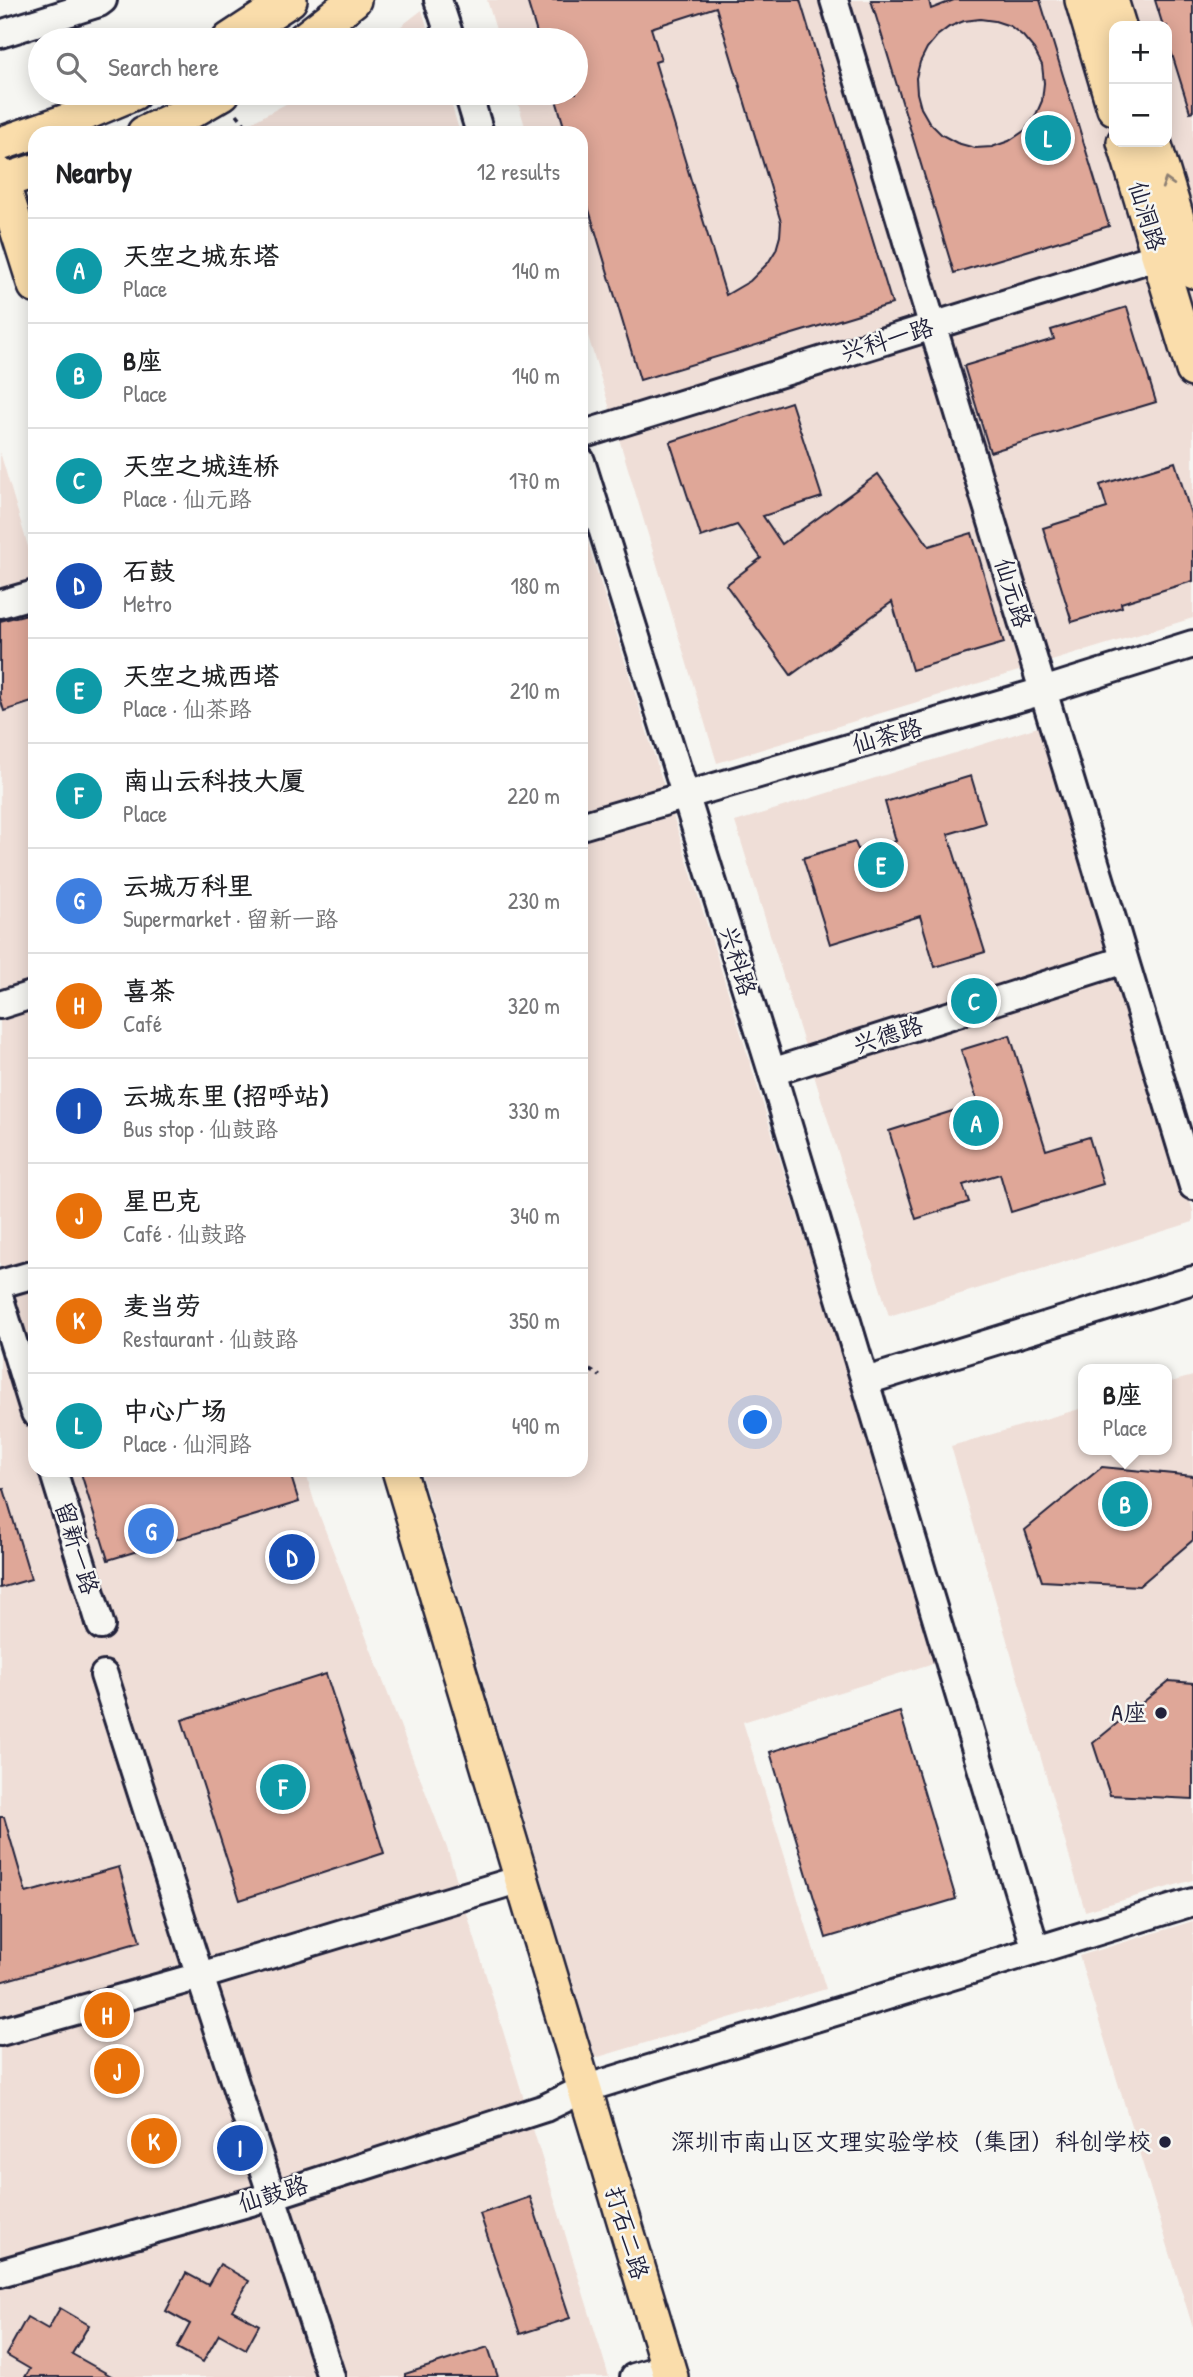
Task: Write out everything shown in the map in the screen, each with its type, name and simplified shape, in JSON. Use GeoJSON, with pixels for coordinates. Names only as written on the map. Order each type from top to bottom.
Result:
{"type":"FeatureCollection","features":[{"type":"Feature","properties":{"kind":"main road"},"geometry":{"type":"LineString","coordinates":[[247,28],[290,0]]}},
{"type":"Feature","properties":{"kind":"main road"},"geometry":{"type":"LineString","coordinates":[[318,28],[354,0]]}},
{"type":"Feature","properties":{"kind":"main road"},"geometry":{"type":"LineString","coordinates":[[1082,0],[1109,91]]}},
{"type":"Feature","properties":{"kind":"main road"},"geometry":{"type":"LineString","coordinates":[[1111,0],[1117,21]]}},
{"type":"Feature","properties":{"kind":"main road"},"geometry":{"type":"LineString","coordinates":[[52,126],[105,105]]}},
{"type":"Feature","properties":{"kind":"main road"},"geometry":{"type":"LineString","coordinates":[[159,126],[202,105]]}},
{"type":"Feature","properties":{"kind":"main road"},"geometry":{"type":"LineString","coordinates":[[0,144],[28,134]]}},
{"type":"Feature","properties":{"kind":"main road","name":"仙洞路"},"geometry":{"type":"LineString","coordinates":[[1127,147],[1183,255]]}},
{"type":"Feature","properties":{"kind":"main road","name":"仙洞路"},"geometry":{"type":"LineString","coordinates":[[1155,147],[1183,255],[1193,370]]}},
{"type":"Feature","properties":{"kind":"main road"},"geometry":{"type":"LineString","coordinates":[[28,173],[1,179],[28,264]]}},
{"type":"Feature","properties":{"kind":"main road"},"geometry":{"type":"LineString","coordinates":[[0,259],[28,285]]}},
{"type":"Feature","properties":{"kind":"main road","name":"打石二路"},"geometry":{"type":"LineString","coordinates":[[401,1477],[669,2372]]}},
{"type":"Feature","properties":{"kind":"street"},"geometry":{"type":"LineString","coordinates":[[0,33],[103,0]]}},
{"type":"Feature","properties":{"kind":"street"},"geometry":{"type":"LineString","coordinates":[[438,0],[447,28]]}},
{"type":"Feature","properties":{"kind":"street","name":"仙元路"},"geometry":{"type":"LineString","coordinates":[[834,0],[1193,1186]]}},
{"type":"Feature","properties":{"kind":"street"},"geometry":{"type":"LineString","coordinates":[[472,105],[478,126]]}},
{"type":"Feature","properties":{"kind":"street","name":"兴科一路"},"geometry":{"type":"LineString","coordinates":[[588,433],[933,326],[1183,255]]}},
{"type":"Feature","properties":{"kind":"street","name":"兴科路"},"geometry":{"type":"LineString","coordinates":[[588,483],[772,1072],[1036,1950]]}},
{"type":"Feature","properties":{"kind":"street"},"geometry":{"type":"LineString","coordinates":[[0,604],[28,596]]}},
{"type":"Feature","properties":{"kind":"street","name":"仙茶路"},"geometry":{"type":"LineString","coordinates":[[588,824],[1043,691],[1193,644]]}},
{"type":"Feature","properties":{"kind":"street","name":"兴德路"},"geometry":{"type":"LineString","coordinates":[[772,1072],[1124,960]]}},
{"type":"Feature","properties":{"kind":"street"},"geometry":{"type":"LineString","coordinates":[[0,1005],[28,996]]}},
{"type":"Feature","properties":{"kind":"street"},"geometry":{"type":"LineString","coordinates":[[0,1284],[28,1276]]}},
{"type":"Feature","properties":{"kind":"street"},"geometry":{"type":"LineString","coordinates":[[866,1381],[1193,1280]]}},
{"type":"Feature","properties":{"kind":"street"},"geometry":{"type":"LineString","coordinates":[[0,1299],[28,1390]]}},
{"type":"Feature","properties":{"kind":"street","name":"留新一路"},"geometry":{"type":"LineString","coordinates":[[55,1477],[101,1626]]}},
{"type":"Feature","properties":{"kind":"street"},"geometry":{"type":"LineString","coordinates":[[104,1675],[331,2377]]}},
{"type":"Feature","properties":{"kind":"street"},"geometry":{"type":"LineString","coordinates":[[0,2032],[200,1976],[521,1879]]}},
{"type":"Feature","properties":{"kind":"street","name":"仙鼓路"},"geometry":{"type":"LineString","coordinates":[[0,2273],[272,2196],[545,2108],[584,2089],[1193,1902]]}},
{"type":"Feature","properties":{"kind":"street"},"geometry":{"type":"LineString","coordinates":[[635,2377],[669,2372]]}},
{"type":"Feature","properties":{"kind":"path"},"geometry":{"type":"LineString","coordinates":[[588,1369],[600,1377]]}},
{"type":"Feature","properties":{"kind":"shaded area"},"geometry":{"type":"Polygon","coordinates":[[[487,0],[1193,0],[1193,618],[717,763],[588,336],[588,126],[525,126],[519,105],[588,105],[588,28],[495,28],[487,0]]]}},
{"type":"Feature","properties":{"kind":"shaded area"},"geometry":{"type":"Polygon","coordinates":[[[422,10],[427,28],[399,28],[422,10]]]}},
{"type":"Feature","properties":{"kind":"shaded area"},"geometry":{"type":"Polygon","coordinates":[[[284,105],[452,105],[458,126],[245,126],[284,105]]]}},
{"type":"Feature","properties":{"kind":"shaded area"},"geometry":{"type":"Polygon","coordinates":[[[0,452],[28,546],[28,1477],[307,1477],[447,1848],[609,2377],[0,2377],[0,452]]]}},
{"type":"Feature","properties":{"kind":"shaded area"},"geometry":{"type":"Polygon","coordinates":[[[588,542],[937,1662],[743,1722],[826,1989],[595,2058],[422,1477],[588,1477],[588,542]]]}},
{"type":"Feature","properties":{"kind":"shaded area"},"geometry":{"type":"Polygon","coordinates":[[[1041,726],[1193,1211],[1193,1222],[889,1316],[735,822],[1041,726]]]}},
{"type":"Feature","properties":{"kind":"shaded area"},"geometry":{"type":"Polygon","coordinates":[[[1193,1376],[1193,1880],[1085,1911],[951,1446],[1078,1409],[1078,1455],[1172,1455],[1172,1382],[1193,1376]]]}},
{"type":"Feature","properties":{"kind":"shaded area","name":"深圳市南山区文理实验学校（集团）科创学校"},"geometry":{"type":"Polygon","coordinates":[[[1193,1921],[1193,2328],[1079,1956],[1193,1921]]]}},
{"type":"Feature","properties":{"kind":"building"},"geometry":{"type":"Polygon","coordinates":[[[527,0],[800,0],[892,304],[640,380],[588,206],[588,126],[564,126],[558,105],[588,105],[588,28],[535,28],[527,0]],[[716,7],[651,28],[661,60],[655,62],[726,295],[750,281],[768,263],[780,236],[781,222],[716,7]]]}},
{"type":"Feature","properties":{"kind":"building"},"geometry":{"type":"Polygon","coordinates":[[[871,0],[929,0],[931,9],[954,0],[1040,0],[1109,226],[954,273],[871,0]],[[964,21],[949,27],[927,48],[916,78],[921,108],[929,122],[942,135],[975,148],[992,147],[1009,141],[1024,131],[1035,117],[1042,101],[1042,65],[1034,49],[1010,26],[995,21],[964,21]]]}},
{"type":"Feature","properties":{"kind":"building"},"geometry":{"type":"Polygon","coordinates":[[[1155,0],[1193,0],[1193,111],[1190,112],[1172,54],[1172,21],[1161,21],[1155,0]]]}},
{"type":"Feature","properties":{"kind":"building"},"geometry":{"type":"Polygon","coordinates":[[[1127,307],[1156,402],[990,452],[964,366],[1054,339],[1051,330],[1127,307]]]}},
{"type":"Feature","properties":{"kind":"building"},"geometry":{"type":"Polygon","coordinates":[[[791,402],[822,497],[763,516],[782,544],[878,474],[929,546],[972,533],[1004,643],[912,670],[892,602],[791,675],[726,585],[761,558],[737,525],[701,537],[670,442],[791,402]]]}},
{"type":"Feature","properties":{"kind":"building"},"geometry":{"type":"Polygon","coordinates":[[[1175,462],[1193,521],[1193,581],[1121,603],[1122,607],[1072,622],[1043,528],[1107,508],[1100,485],[1175,462]]]}},
{"type":"Feature","properties":{"kind":"building"},"geometry":{"type":"Polygon","coordinates":[[[28,614],[28,703],[4,711],[0,698],[0,621],[28,614]]]}},
{"type":"Feature","properties":{"kind":"building"},"geometry":{"type":"Polygon","coordinates":[[[971,776],[985,823],[948,834],[985,952],[935,967],[920,916],[830,944],[803,858],[855,842],[859,852],[896,841],[885,802],[971,776]]]}},
{"type":"Feature","properties":{"kind":"building"},"geometry":{"type":"Polygon","coordinates":[[[1010,1035],[1046,1150],[1089,1137],[1103,1184],[1011,1212],[1000,1174],[963,1185],[969,1202],[916,1219],[889,1131],[978,1103],[961,1050],[1010,1035]]]}},
{"type":"Feature","properties":{"kind":"building"},"geometry":{"type":"Polygon","coordinates":[[[1102,1467],[1193,1476],[1193,1540],[1139,1586],[1042,1581],[1025,1530],[1102,1467]]]}},
{"type":"Feature","properties":{"kind":"building"},"geometry":{"type":"Polygon","coordinates":[[[82,1477],[291,1477],[299,1502],[108,1560],[82,1477]]]}},
{"type":"Feature","properties":{"kind":"building"},"geometry":{"type":"Polygon","coordinates":[[[4,1489],[31,1579],[0,1588],[0,1490],[4,1489]]]}},
{"type":"Feature","properties":{"kind":"building"},"geometry":{"type":"Polygon","coordinates":[[[326,1674],[384,1853],[240,1900],[182,1720],[326,1674]]]}},
{"type":"Feature","properties":{"kind":"building","name":"A座"},"geometry":{"type":"Polygon","coordinates":[[[1169,1681],[1193,1683],[1193,1799],[1110,1795],[1093,1743],[1169,1681]]]}},
{"type":"Feature","properties":{"kind":"building"},"geometry":{"type":"Polygon","coordinates":[[[900,1712],[956,1899],[826,1938],[770,1752],[900,1712]]]}},
{"type":"Feature","properties":{"kind":"building"},"geometry":{"type":"Polygon","coordinates":[[[0,1817],[4,1817],[26,1893],[119,1867],[140,1942],[0,1982],[0,1817]]]}},
{"type":"Feature","properties":{"kind":"building"},"geometry":{"type":"Polygon","coordinates":[[[530,2197],[570,2318],[520,2334],[480,2214],[530,2197]]]}},
{"type":"Feature","properties":{"kind":"building"},"geometry":{"type":"Polygon","coordinates":[[[220,2264],[249,2281],[232,2310],[259,2325],[246,2349],[219,2334],[203,2362],[177,2348],[190,2324],[166,2311],[186,2273],[208,2285],[220,2264]]]}},
{"type":"Feature","properties":{"kind":"building"},"geometry":{"type":"Polygon","coordinates":[[[60,2308],[89,2325],[72,2354],[113,2377],[25,2377],[30,2369],[6,2355],[27,2317],[48,2329],[60,2308]]]}},
{"type":"Feature","properties":{"kind":"building"},"geometry":{"type":"Polygon","coordinates":[[[488,2347],[498,2377],[405,2377],[405,2374],[488,2347]]]}},
{"type":"Feature","properties":{"kind":"place","name":"中心广场"},"geometry":{"type":"Point","coordinates":[1048,138]}},
{"type":"Feature","properties":{"kind":"place","name":"天空之城西塔"},"geometry":{"type":"Point","coordinates":[881,865]}},
{"type":"Feature","properties":{"kind":"place","name":"天空之城连桥"},"geometry":{"type":"Point","coordinates":[974,1001]}},
{"type":"Feature","properties":{"kind":"place","name":"天空之城东塔"},"geometry":{"type":"Point","coordinates":[976,1123]}},
{"type":"Feature","properties":{"kind":"place","name":"B座"},"geometry":{"type":"Point","coordinates":[1125,1504]}},
{"type":"Feature","properties":{"kind":"place","name":"云城万科里"},"geometry":{"type":"Point","coordinates":[151,1531]}},
{"type":"Feature","properties":{"kind":"place","name":"石鼓"},"geometry":{"type":"Point","coordinates":[292,1557]}},
{"type":"Feature","properties":{"kind":"place","name":"A座"},"geometry":{"type":"Point","coordinates":[1161,1713]}},
{"type":"Feature","properties":{"kind":"place","name":"南山云科技大厦"},"geometry":{"type":"Point","coordinates":[283,1787]}},
{"type":"Feature","properties":{"kind":"place","name":"喜茶"},"geometry":{"type":"Point","coordinates":[107,2015]}},
{"type":"Feature","properties":{"kind":"place","name":"星巴克"},"geometry":{"type":"Point","coordinates":[117,2071]}},
{"type":"Feature","properties":{"kind":"place","name":"麦当劳"},"geometry":{"type":"Point","coordinates":[154,2141]}},
{"type":"Feature","properties":{"kind":"place","name":"深圳市南山区文理实验学校（集团）科创学校"},"geometry":{"type":"Point","coordinates":[1165,2142]}},
{"type":"Feature","properties":{"kind":"place","name":"云城东里 (招呼站)"},"geometry":{"type":"Point","coordinates":[240,2148]}}]}
